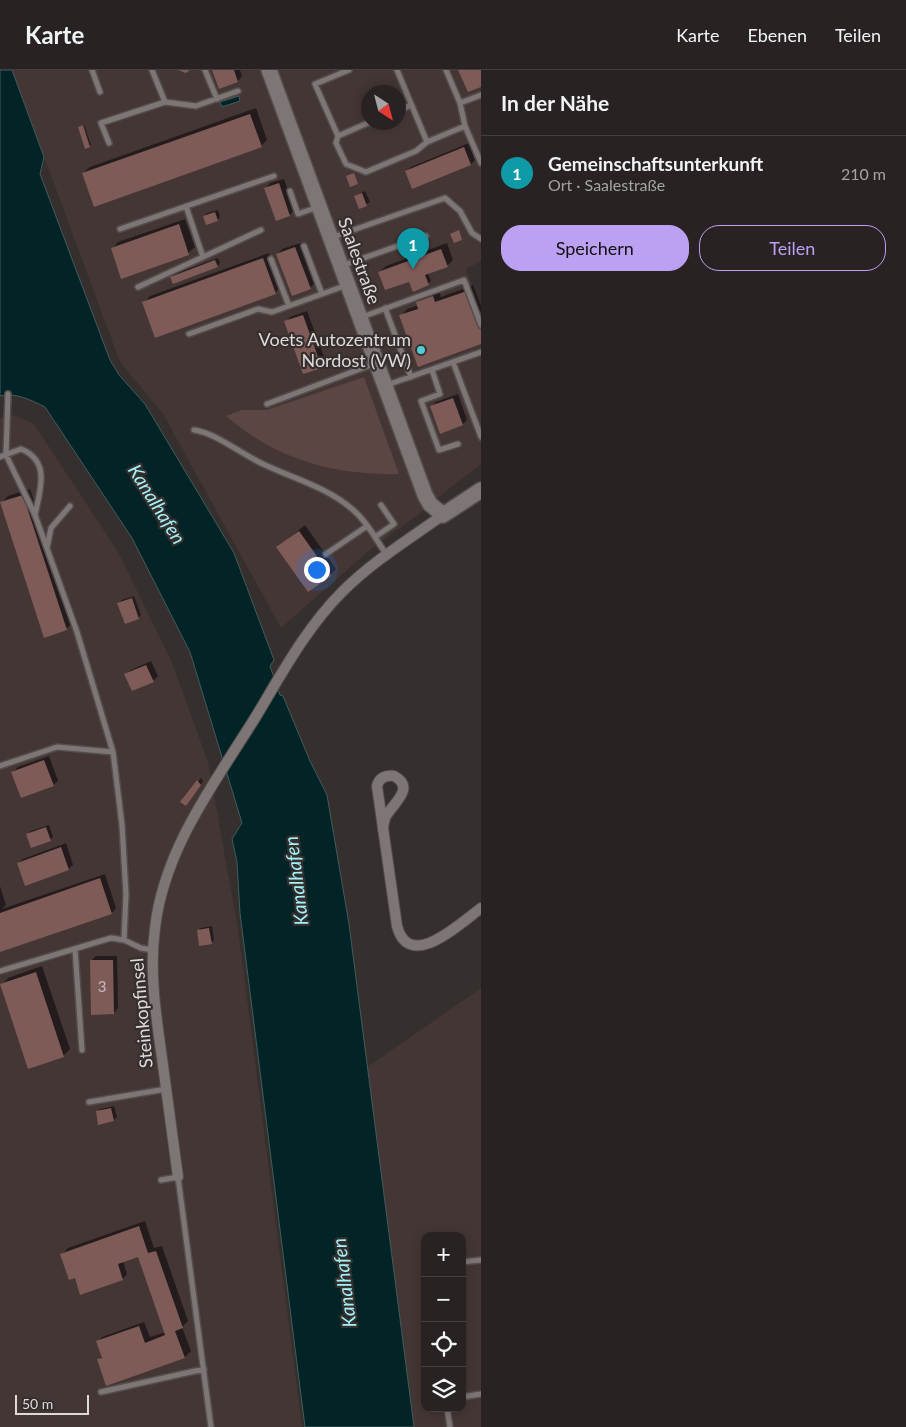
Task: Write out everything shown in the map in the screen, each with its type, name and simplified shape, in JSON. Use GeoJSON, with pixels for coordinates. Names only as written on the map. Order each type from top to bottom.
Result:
{"type":"FeatureCollection","features":[{"type":"Feature","properties":{"kind":"main road","name":"Saalestraße"},"geometry":{"type":"LineString","coordinates":[[269,70],[425,495],[430,504],[444,516]]}},
{"type":"Feature","properties":{"kind":"main road"},"geometry":{"type":"LineString","coordinates":[[444,516],[481,490]]}},
{"type":"Feature","properties":{"kind":"street","name":"Steinkopfinsel"},"geometry":{"type":"LineString","coordinates":[[178,1176],[155,1003],[152,950],[159,905],[172,862],[182,839],[210,791],[315,623],[336,598],[359,576],[444,516]]}},
{"type":"Feature","properties":{"kind":"street"},"geometry":{"type":"LineString","coordinates":[[383,830],[385,819],[403,792],[400,781],[394,776],[383,777],[377,786],[383,830],[397,926],[404,941],[421,945],[434,942],[481,908]]}},
{"type":"Feature","properties":{"kind":"lane"},"geometry":{"type":"LineString","coordinates":[[92,70],[100,92]]}},
{"type":"Feature","properties":{"kind":"lane"},"geometry":{"type":"LineString","coordinates":[[152,70],[165,102]]}},
{"type":"Feature","properties":{"kind":"lane"},"geometry":{"type":"LineString","coordinates":[[205,70],[217,98]]}},
{"type":"Feature","properties":{"kind":"lane"},"geometry":{"type":"LineString","coordinates":[[349,70],[315,84],[338,136],[336,143],[346,164],[366,172],[416,152],[427,142],[465,126]]}},
{"type":"Feature","properties":{"kind":"lane"},"geometry":{"type":"LineString","coordinates":[[397,70],[427,142]]}},
{"type":"Feature","properties":{"kind":"lane"},"geometry":{"type":"LineString","coordinates":[[446,70],[460,103],[465,126],[481,163]]}},
{"type":"Feature","properties":{"kind":"lane"},"geometry":{"type":"LineString","coordinates":[[109,143],[101,123],[165,102],[196,106],[238,91]]}},
{"type":"Feature","properties":{"kind":"lane"},"geometry":{"type":"LineString","coordinates":[[460,103],[481,95]]}},
{"type":"Feature","properties":{"kind":"lane"},"geometry":{"type":"LineString","coordinates":[[406,107],[411,105]]}},
{"type":"Feature","properties":{"kind":"lane"},"geometry":{"type":"LineString","coordinates":[[338,136],[361,126]]}},
{"type":"Feature","properties":{"kind":"lane"},"geometry":{"type":"LineString","coordinates":[[120,229],[274,176]]}},
{"type":"Feature","properties":{"kind":"lane"},"geometry":{"type":"LineString","coordinates":[[290,191],[298,214],[319,206]]}},
{"type":"Feature","properties":{"kind":"lane"},"geometry":{"type":"LineString","coordinates":[[330,238],[445,198],[460,211],[472,233],[481,239]]}},
{"type":"Feature","properties":{"kind":"lane"},"geometry":{"type":"LineString","coordinates":[[186,206],[203,256]]}},
{"type":"Feature","properties":{"kind":"lane"},"geometry":{"type":"LineString","coordinates":[[138,287],[261,230]]}},
{"type":"Feature","properties":{"kind":"lane"},"geometry":{"type":"LineString","coordinates":[[341,266],[426,236]]}},
{"type":"Feature","properties":{"kind":"lane"},"geometry":{"type":"LineString","coordinates":[[304,246],[322,294]]}},
{"type":"Feature","properties":{"kind":"lane"},"geometry":{"type":"LineString","coordinates":[[271,259],[289,306]]}},
{"type":"Feature","properties":{"kind":"lane"},"geometry":{"type":"LineString","coordinates":[[360,318],[464,280],[481,325]]}},
{"type":"Feature","properties":{"kind":"lane"},"geometry":{"type":"LineString","coordinates":[[189,334],[258,309],[272,312],[348,285]]}},
{"type":"Feature","properties":{"kind":"lane"},"geometry":{"type":"LineString","coordinates":[[385,308],[410,377]]}},
{"type":"Feature","properties":{"kind":"lane"},"geometry":{"type":"LineString","coordinates":[[385,386],[481,352]]}},
{"type":"Feature","properties":{"kind":"lane"},"geometry":{"type":"LineString","coordinates":[[453,362],[481,437]]}},
{"type":"Feature","properties":{"kind":"lane"},"geometry":{"type":"LineString","coordinates":[[267,404],[376,363]]}},
{"type":"Feature","properties":{"kind":"lane"},"geometry":{"type":"LineString","coordinates":[[432,370],[440,394],[421,401],[440,450],[458,444]]}},
{"type":"Feature","properties":{"kind":"lane"},"geometry":{"type":"LineString","coordinates":[[8,394],[6,455],[35,515],[77,632],[113,752],[122,825],[126,894],[124,940]]}},
{"type":"Feature","properties":{"kind":"lane"},"geometry":{"type":"LineString","coordinates":[[194,430],[208,434],[262,464],[316,486],[336,498],[358,514],[388,555]]}},
{"type":"Feature","properties":{"kind":"lane"},"geometry":{"type":"LineString","coordinates":[[0,457],[20,449],[31,453],[40,467],[41,487],[35,515]]}},
{"type":"Feature","properties":{"kind":"lane"},"geometry":{"type":"LineString","coordinates":[[375,537],[394,524],[381,505]]}},
{"type":"Feature","properties":{"kind":"lane"},"geometry":{"type":"LineString","coordinates":[[47,550],[51,528],[70,506]]}},
{"type":"Feature","properties":{"kind":"lane"},"geometry":{"type":"LineString","coordinates":[[326,554],[367,526]]}},
{"type":"Feature","properties":{"kind":"lane"},"geometry":{"type":"LineString","coordinates":[[0,766],[56,747],[113,752]]}},
{"type":"Feature","properties":{"kind":"lane"},"geometry":{"type":"LineString","coordinates":[[0,971],[111,938],[124,940],[141,948],[152,950]]}},
{"type":"Feature","properties":{"kind":"lane"},"geometry":{"type":"LineString","coordinates":[[75,949],[82,1050]]}},
{"type":"Feature","properties":{"kind":"lane"},"geometry":{"type":"LineString","coordinates":[[89,1102],[166,1089]]}},
{"type":"Feature","properties":{"kind":"lane"},"geometry":{"type":"LineString","coordinates":[[161,1180],[178,1176]]}},
{"type":"Feature","properties":{"kind":"lane","name":"Steinkopfinsel"},"geometry":{"type":"LineString","coordinates":[[178,1176],[211,1427]]}},
{"type":"Feature","properties":{"kind":"lane"},"geometry":{"type":"LineString","coordinates":[[466,1262],[481,1260]]}},
{"type":"Feature","properties":{"kind":"lane"},"geometry":{"type":"LineString","coordinates":[[102,1392],[204,1369]]}},
{"type":"Feature","properties":{"kind":"lane"},"geometry":{"type":"LineString","coordinates":[[466,1396],[481,1394]]}},
{"type":"Feature","properties":{"kind":"lane"},"geometry":{"type":"LineString","coordinates":[[448,1412],[450,1427]]}},
{"type":"Feature","properties":{"kind":"shaded area"},"geometry":{"type":"Polygon","coordinates":[[[12,70],[481,70],[481,261],[466,269],[481,311],[481,464],[418,515],[372,548],[281,628],[163,414],[120,362],[12,70]]]}},
{"type":"Feature","properties":{"kind":"shaded area"},"geometry":{"type":"Polygon","coordinates":[[[364,377],[399,474],[352,472],[307,462],[265,444],[226,416],[242,410],[267,410],[364,377]]]}},
{"type":"Feature","properties":{"kind":"shaded area"},"geometry":{"type":"Polygon","coordinates":[[[14,415],[34,424],[118,552],[171,660],[208,762],[238,929],[302,1427],[0,1427],[0,418],[14,415]]]}},
{"type":"Feature","properties":{"kind":"shaded area"},"geometry":{"type":"Polygon","coordinates":[[[481,988],[481,1427],[414,1427],[366,1068],[481,988]]]}},
{"type":"Feature","properties":{"kind":"water","name":"Kanalhafen"},"geometry":{"type":"Polygon","coordinates":[[[0,70],[12,70],[44,157],[40,174],[110,360],[119,375],[145,404],[234,553],[274,660],[270,666],[280,695],[283,696],[310,761],[327,795],[349,924],[414,1427],[305,1427],[240,913],[237,862],[232,839],[242,823],[190,652],[132,538],[45,407],[29,399],[17,396],[0,396],[0,70]]]}},
{"type":"Feature","properties":{"kind":"water"},"geometry":{"type":"Polygon","coordinates":[[[239,96],[240,101],[222,107],[220,102],[239,96]]]}},
{"type":"Feature","properties":{"kind":"building"},"geometry":{"type":"Polygon","coordinates":[[[178,70],[190,70],[186,73],[178,70]]]}},
{"type":"Feature","properties":{"kind":"building"},"geometry":{"type":"Polygon","coordinates":[[[212,70],[234,70],[238,82],[219,89],[212,70]]]}},
{"type":"Feature","properties":{"kind":"building"},"geometry":{"type":"Polygon","coordinates":[[[458,70],[481,70],[481,87],[468,92],[458,70]]]}},
{"type":"Feature","properties":{"kind":"building"},"geometry":{"type":"Polygon","coordinates":[[[250,114],[262,147],[94,207],[82,173],[250,114]]]}},
{"type":"Feature","properties":{"kind":"building"},"geometry":{"type":"Polygon","coordinates":[[[83,125],[90,147],[85,149],[78,127],[83,125]]]}},
{"type":"Feature","properties":{"kind":"building"},"geometry":{"type":"Polygon","coordinates":[[[464,147],[471,165],[412,189],[405,171],[464,147]]]}},
{"type":"Feature","properties":{"kind":"building"},"geometry":{"type":"Polygon","coordinates":[[[354,173],[358,184],[350,187],[346,176],[354,173]]]}},
{"type":"Feature","properties":{"kind":"building"},"geometry":{"type":"Polygon","coordinates":[[[279,183],[290,216],[276,221],[264,188],[279,183]]]}},
{"type":"Feature","properties":{"kind":"building"},"geometry":{"type":"Polygon","coordinates":[[[362,193],[367,206],[359,209],[354,196],[362,193]]]}},
{"type":"Feature","properties":{"kind":"building"},"geometry":{"type":"Polygon","coordinates":[[[215,212],[218,221],[206,225],[203,216],[215,212]]]}},
{"type":"Feature","properties":{"kind":"building"},"geometry":{"type":"Polygon","coordinates":[[[179,224],[189,255],[121,279],[111,248],[179,224]]]}},
{"type":"Feature","properties":{"kind":"building"},"geometry":{"type":"Polygon","coordinates":[[[459,230],[462,240],[454,243],[450,234],[459,230]]]}},
{"type":"Feature","properties":{"kind":"building"},"geometry":{"type":"Polygon","coordinates":[[[295,247],[311,289],[292,296],[276,254],[295,247]]]}},
{"type":"Feature","properties":{"kind":"building"},"geometry":{"type":"Polygon","coordinates":[[[441,249],[448,267],[425,275],[429,285],[413,292],[409,282],[385,290],[378,272],[441,249]]]}},
{"type":"Feature","properties":{"kind":"building"},"geometry":{"type":"Polygon","coordinates":[[[263,258],[276,294],[155,338],[142,302],[263,258]]]}},
{"type":"Feature","properties":{"kind":"building"},"geometry":{"type":"Polygon","coordinates":[[[215,260],[218,267],[173,284],[170,277],[215,260]]]}},
{"type":"Feature","properties":{"kind":"building"},"geometry":{"type":"Polygon","coordinates":[[[467,291],[481,329],[481,344],[418,367],[399,315],[418,309],[416,302],[433,296],[435,302],[467,291]]]}},
{"type":"Feature","properties":{"kind":"building"},"geometry":{"type":"Polygon","coordinates":[[[303,315],[322,368],[303,374],[284,321],[303,315]]]}},
{"type":"Feature","properties":{"kind":"building"},"geometry":{"type":"Polygon","coordinates":[[[453,398],[463,425],[440,434],[430,406],[453,398]]]}},
{"type":"Feature","properties":{"kind":"building"},"geometry":{"type":"Polygon","coordinates":[[[23,495],[67,630],[44,638],[0,502],[23,495]]]}},
{"type":"Feature","properties":{"kind":"building"},"geometry":{"type":"Polygon","coordinates":[[[299,531],[331,576],[308,592],[276,547],[299,531]]]}},
{"type":"Feature","properties":{"kind":"building"},"geometry":{"type":"Polygon","coordinates":[[[132,598],[139,619],[125,624],[117,603],[132,598]]]}},
{"type":"Feature","properties":{"kind":"building"},"geometry":{"type":"Polygon","coordinates":[[[146,665],[154,682],[132,691],[124,674],[146,665]]]}},
{"type":"Feature","properties":{"kind":"building"},"geometry":{"type":"Polygon","coordinates":[[[44,760],[54,786],[21,798],[11,772],[44,760]]]}},
{"type":"Feature","properties":{"kind":"building"},"geometry":{"type":"Polygon","coordinates":[[[197,780],[201,785],[186,806],[180,802],[197,780]]]}},
{"type":"Feature","properties":{"kind":"building"},"geometry":{"type":"Polygon","coordinates":[[[46,827],[51,841],[31,848],[26,834],[46,827]]]}},
{"type":"Feature","properties":{"kind":"building"},"geometry":{"type":"Polygon","coordinates":[[[61,847],[69,870],[25,886],[17,863],[61,847]]]}},
{"type":"Feature","properties":{"kind":"building"},"geometry":{"type":"Polygon","coordinates":[[[100,878],[112,914],[0,952],[0,913],[100,878]]]}},
{"type":"Feature","properties":{"kind":"building"},"geometry":{"type":"Polygon","coordinates":[[[209,928],[212,944],[199,946],[197,930],[209,928]]]}},
{"type":"Feature","properties":{"kind":"building"},"geometry":{"type":"Polygon","coordinates":[[[90,960],[113,960],[114,1014],[91,1015],[90,960]]]}},
{"type":"Feature","properties":{"kind":"building"},"geometry":{"type":"Polygon","coordinates":[[[36,972],[64,1057],[28,1069],[0,984],[36,972]]]}},
{"type":"Feature","properties":{"kind":"building"},"geometry":{"type":"Polygon","coordinates":[[[111,1108],[114,1121],[98,1125],[96,1111],[111,1108]]]}},
{"type":"Feature","properties":{"kind":"building"},"geometry":{"type":"Polygon","coordinates":[[[139,1226],[148,1253],[156,1251],[183,1328],[175,1331],[185,1358],[106,1386],[97,1359],[102,1358],[96,1341],[139,1326],[145,1343],[165,1335],[138,1257],[118,1264],[123,1280],[80,1295],[75,1278],[69,1280],[60,1254],[139,1226]]]}},
{"type":"Feature","properties":{"kind":"place","name":"Gemeinschaftsunterkunft"},"geometry":{"type":"Point","coordinates":[413,269]}},
{"type":"Feature","properties":{"kind":"place","name":"Voets Autozentrum Nordost (VW)"},"geometry":{"type":"Point","coordinates":[421,350]}}]}
